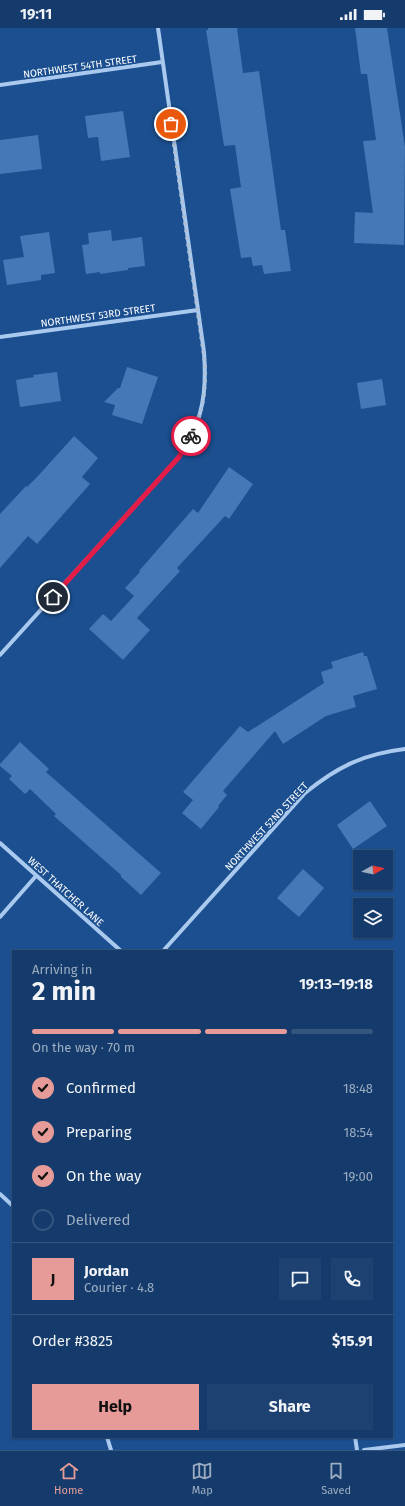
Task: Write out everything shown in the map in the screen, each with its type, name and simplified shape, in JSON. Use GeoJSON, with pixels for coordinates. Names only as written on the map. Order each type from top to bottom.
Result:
{"type":"FeatureCollection","features":[{"type":"Feature","properties":{"kind":"street"},"geometry":{"type":"LineString","coordinates":[[0,655],[179,457],[193,432],[203,404],[206,375],[204,352],[158,28]]}},
{"type":"Feature","properties":{"kind":"street","name":"NORTHWEST 54TH STREET"},"geometry":{"type":"LineString","coordinates":[[0,85],[162,62]]}},
{"type":"Feature","properties":{"kind":"street","name":"NORTHWEST 53RD STREET"},"geometry":{"type":"LineString","coordinates":[[0,337],[198,310]]}},
{"type":"Feature","properties":{"kind":"street","name":"NORTHWEST 52ND STREET"},"geometry":{"type":"LineString","coordinates":[[164,950],[305,793],[325,777],[348,764],[372,755],[405,749]]}},
{"type":"Feature","properties":{"kind":"street","name":"WEST THATCHER LANE"},"geometry":{"type":"LineString","coordinates":[[0,843],[120,950]]}},
{"type":"Feature","properties":{"kind":"street"},"geometry":{"type":"LineString","coordinates":[[0,917],[36,876]]}},
{"type":"Feature","properties":{"kind":"street"},"geometry":{"type":"LineString","coordinates":[[0,1194],[12,1205]]}},
{"type":"Feature","properties":{"kind":"street"},"geometry":{"type":"LineString","coordinates":[[107,1438],[111,1450]]}},
{"type":"Feature","properties":{"kind":"street"},"geometry":{"type":"LineString","coordinates":[[355,1438],[357,1450]]}},
{"type":"Feature","properties":{"kind":"street"},"geometry":{"type":"LineString","coordinates":[[364,1450],[405,1445]]}},
{"type":"Feature","properties":{"kind":"building"},"geometry":{"type":"Polygon","coordinates":[[[208,28],[237,28],[243,73],[259,71],[281,230],[285,230],[291,271],[264,274],[262,265],[253,266],[251,257],[241,258],[230,189],[241,187],[235,145],[224,146],[206,30],[208,30],[208,28]]]}},
{"type":"Feature","properties":{"kind":"building"},"geometry":{"type":"Polygon","coordinates":[[[355,28],[387,28],[405,147],[404,245],[354,243],[355,212],[373,213],[363,141],[376,140],[367,74],[361,74],[355,28]]]}},
{"type":"Feature","properties":{"kind":"building"},"geometry":{"type":"Polygon","coordinates":[[[123,111],[130,157],[101,161],[98,137],[88,138],[85,116],[123,111]]]}},
{"type":"Feature","properties":{"kind":"building"},"geometry":{"type":"Polygon","coordinates":[[[38,135],[42,169],[0,174],[0,140],[38,135]]]}},
{"type":"Feature","properties":{"kind":"building"},"geometry":{"type":"Polygon","coordinates":[[[111,230],[112,241],[142,237],[145,266],[100,274],[100,272],[86,274],[82,245],[89,244],[88,233],[111,230]]]}},
{"type":"Feature","properties":{"kind":"building"},"geometry":{"type":"Polygon","coordinates":[[[49,232],[55,273],[41,275],[41,280],[7,285],[3,260],[24,257],[20,236],[49,232]]]}},
{"type":"Feature","properties":{"kind":"building"},"geometry":{"type":"Polygon","coordinates":[[[127,367],[158,377],[142,424],[112,415],[115,405],[104,402],[118,388],[120,388],[127,367]]]}},
{"type":"Feature","properties":{"kind":"building"},"geometry":{"type":"Polygon","coordinates":[[[57,372],[61,401],[20,407],[16,380],[34,377],[33,375],[57,372]]]}},
{"type":"Feature","properties":{"kind":"building"},"geometry":{"type":"Polygon","coordinates":[[[382,379],[386,405],[361,409],[357,383],[382,379]]]}},
{"type":"Feature","properties":{"kind":"building"},"geometry":{"type":"Polygon","coordinates":[[[74,436],[98,458],[82,477],[90,484],[37,544],[28,536],[0,568],[0,514],[26,486],[27,487],[38,476],[74,436]]]}},
{"type":"Feature","properties":{"kind":"building"},"geometry":{"type":"Polygon","coordinates":[[[229,467],[253,484],[229,519],[225,516],[177,568],[180,571],[137,618],[150,630],[123,660],[89,629],[103,614],[111,621],[134,596],[125,588],[193,509],[198,513],[229,467]]]}},
{"type":"Feature","properties":{"kind":"building"},"geometry":{"type":"Polygon","coordinates":[[[363,652],[364,656],[367,656],[377,689],[353,696],[356,707],[326,716],[283,744],[275,731],[223,791],[227,795],[201,829],[182,813],[193,800],[183,792],[240,726],[248,732],[324,683],[321,672],[333,668],[331,662],[363,652]]]}},
{"type":"Feature","properties":{"kind":"building"},"geometry":{"type":"Polygon","coordinates":[[[20,742],[49,769],[46,772],[161,873],[141,895],[121,877],[121,875],[54,816],[56,814],[30,789],[25,794],[9,779],[12,776],[0,766],[0,764],[20,742]]]}},
{"type":"Feature","properties":{"kind":"building"},"geometry":{"type":"Polygon","coordinates":[[[370,801],[387,826],[353,849],[337,825],[370,801]]]}},
{"type":"Feature","properties":{"kind":"building"},"geometry":{"type":"Polygon","coordinates":[[[303,869],[324,888],[299,917],[277,898],[303,869]]]}},
{"type":"Feature","properties":{"kind":"way so far"},"geometry":{"type":"LineString","coordinates":[[171,124],[206,375],[203,404],[191,436]]}},
{"type":"Feature","properties":{"kind":"route"},"geometry":{"type":"LineString","coordinates":[[53,597],[179,457],[191,436]]}}]}
